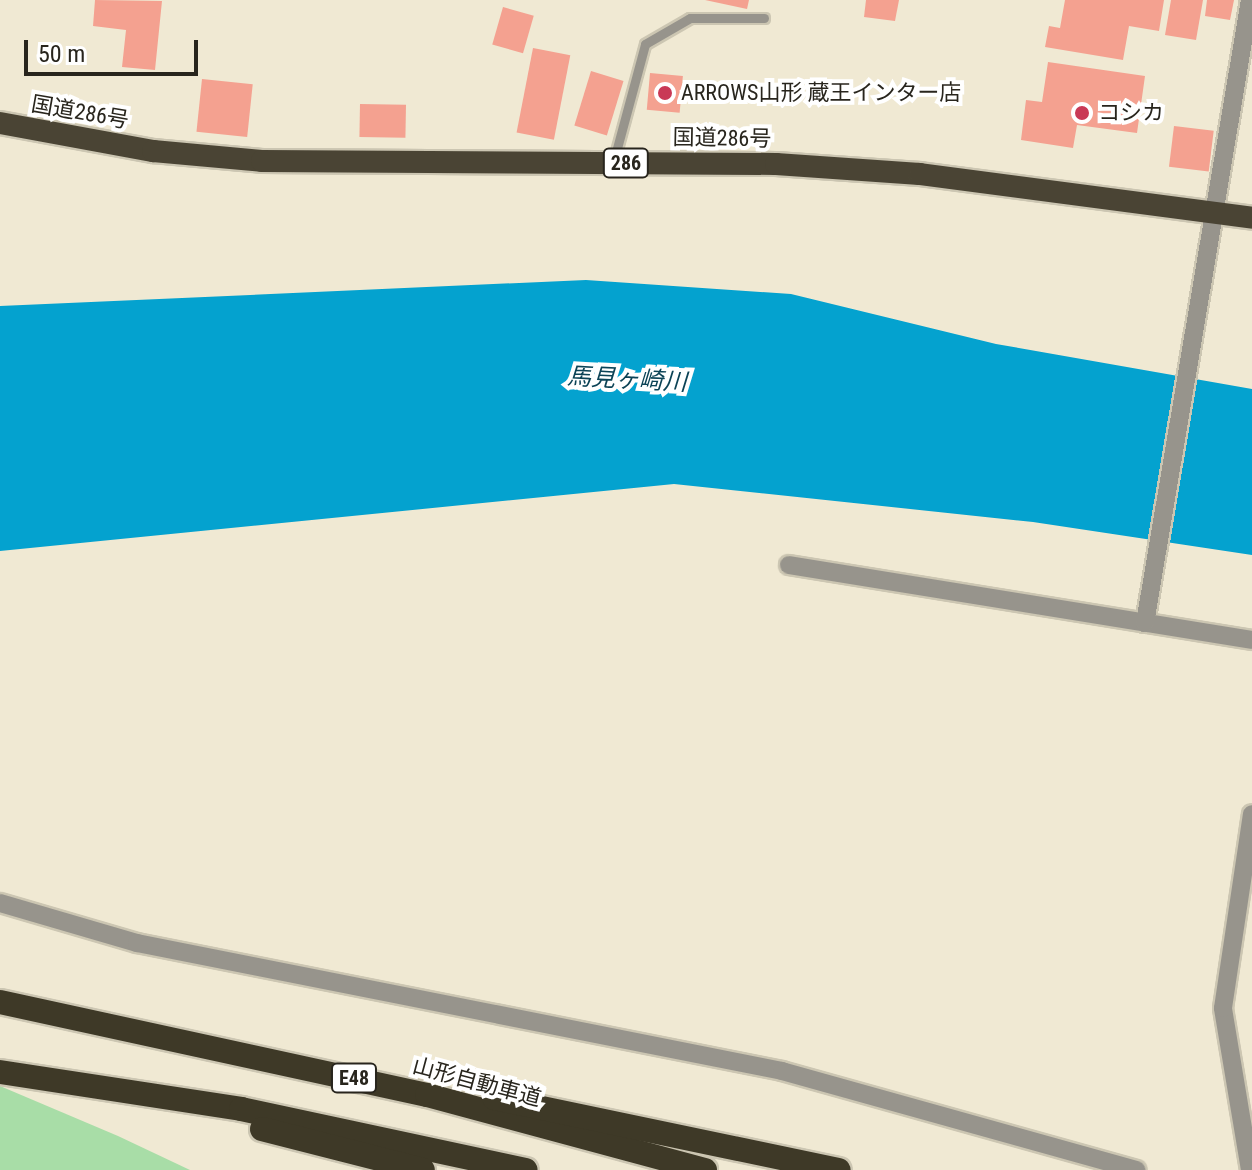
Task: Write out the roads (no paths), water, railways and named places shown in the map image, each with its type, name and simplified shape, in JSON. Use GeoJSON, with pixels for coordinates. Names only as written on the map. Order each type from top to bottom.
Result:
{"type":"FeatureCollection","features":[{"type":"Feature","properties":{"kind":"highway","name":"国道286号"},"geometry":{"type":"LineString","coordinates":[[0,123],[153,151],[262,161],[613,163],[920,174],[1252,218]]}},
{"type":"Feature","properties":{"kind":"highway","name":"山形自動車道"},"geometry":{"type":"LineString","coordinates":[[0,1002],[232,1049],[705,1170]]}},
{"type":"Feature","properties":{"kind":"highway"},"geometry":{"type":"LineString","coordinates":[[232,1049],[839,1170]]}},
{"type":"Feature","properties":{"kind":"highway","name":"E48"},"geometry":{"type":"LineString","coordinates":[[0,1072],[89,1085],[526,1170]]}},
{"type":"Feature","properties":{"kind":"highway"},"geometry":{"type":"LineString","coordinates":[[89,1085],[423,1170]]}},
{"type":"Feature","properties":{"kind":"street"},"geometry":{"type":"LineString","coordinates":[[1145,623],[1187,342],[1250,0]]}},
{"type":"Feature","properties":{"kind":"street"},"geometry":{"type":"LineString","coordinates":[[789,565],[1252,640]]}},
{"type":"Feature","properties":{"kind":"street"},"geometry":{"type":"LineString","coordinates":[[1250,1170],[1223,1008],[1252,814]]}},
{"type":"Feature","properties":{"kind":"street"},"geometry":{"type":"LineString","coordinates":[[0,903],[137,943],[782,1071],[1136,1170]]}},
{"type":"Feature","properties":{"kind":"lane"},"geometry":{"type":"LineString","coordinates":[[613,163],[645,44],[690,18],[764,18]]}},
{"type":"Feature","properties":{"kind":"water","name":"馬見ヶ崎川"},"geometry":{"type":"Polygon","coordinates":[[[586,280],[791,294],[996,344],[1252,389],[1252,555],[1033,522],[674,484],[0,551],[0,306],[586,280]]]}},
{"type":"Feature","properties":{"kind":"place","name":"ARROWS山形 蔵王インター店"},"geometry":{"type":"Point","coordinates":[665,93]}},
{"type":"Feature","properties":{"kind":"place","name":"コシカ"},"geometry":{"type":"Point","coordinates":[1082,113]}}]}
